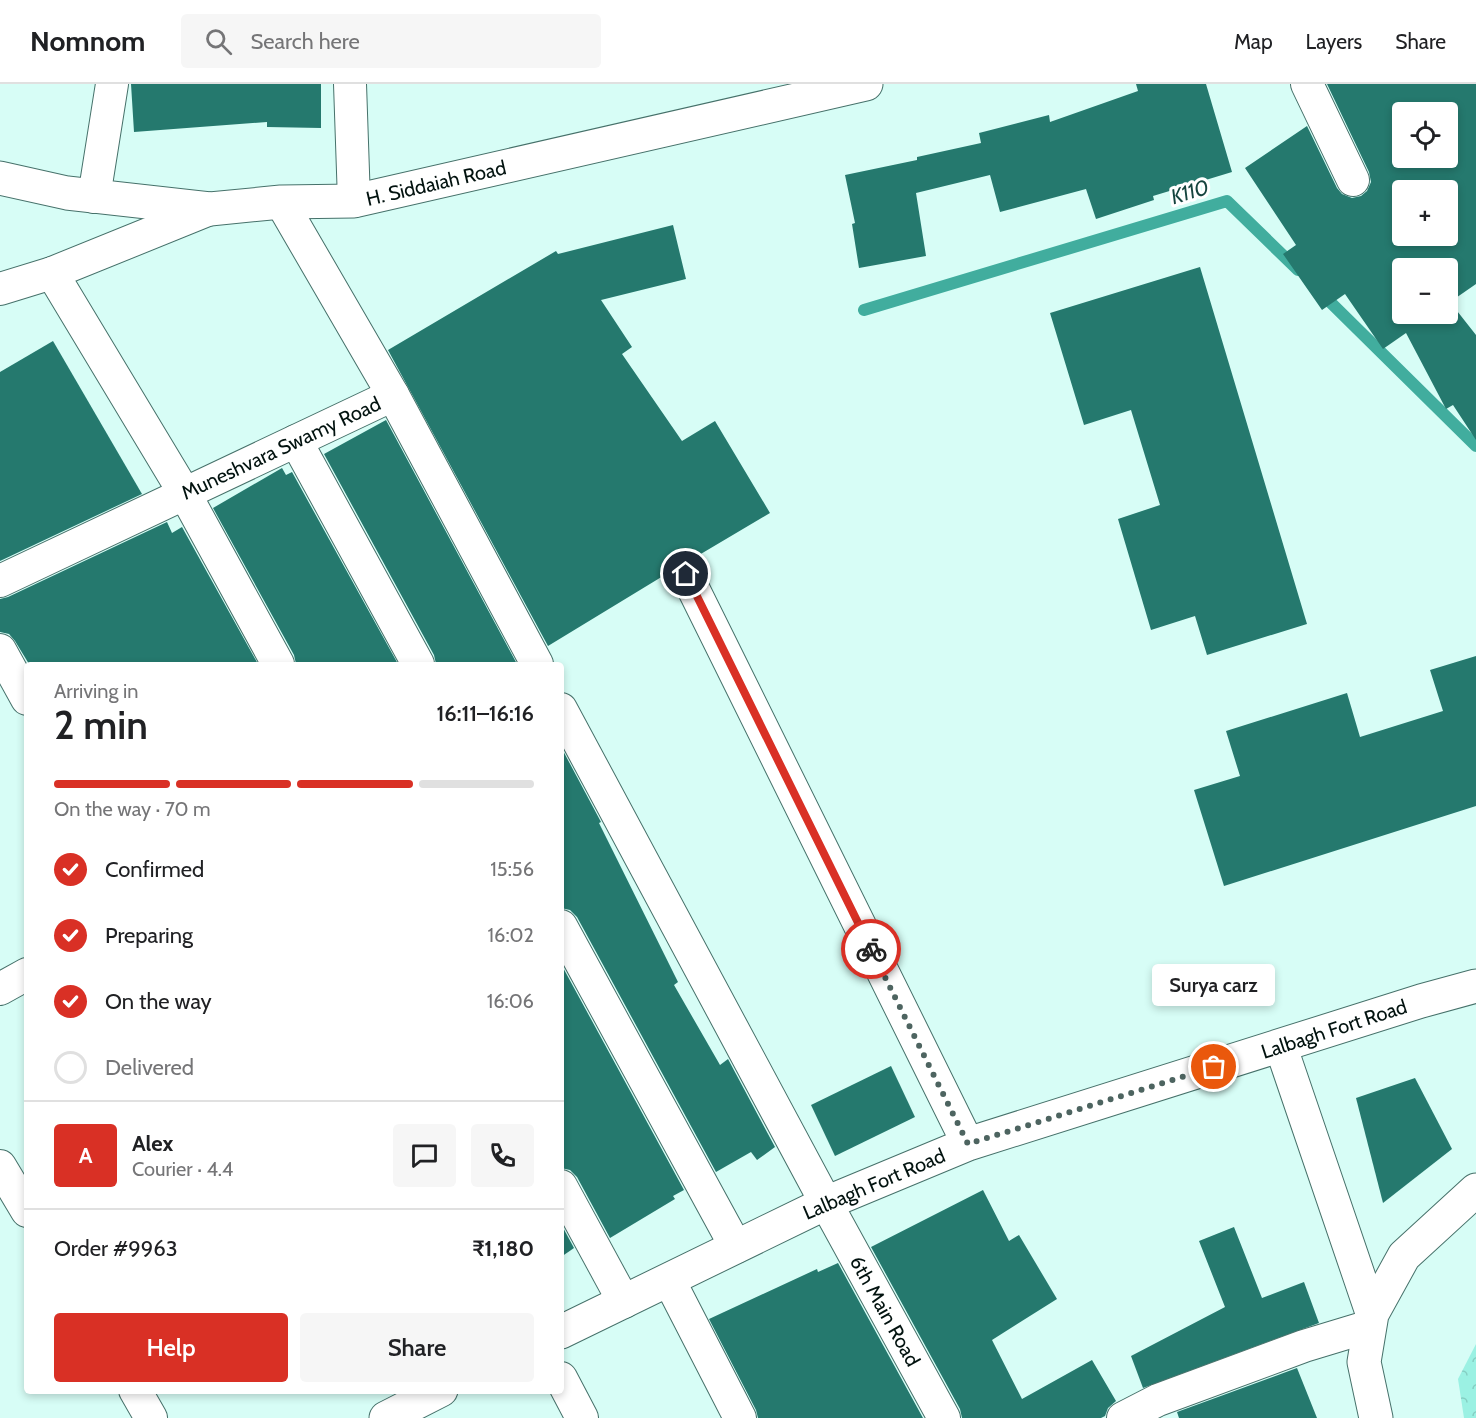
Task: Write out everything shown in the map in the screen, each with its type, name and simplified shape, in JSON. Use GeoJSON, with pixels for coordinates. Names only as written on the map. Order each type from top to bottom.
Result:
{"type":"FeatureCollection","features":[{"type":"Feature","properties":{"kind":"main road","name":"H. Siddaiah Road"},"geometry":{"type":"LineString","coordinates":[[0,178],[67,193],[210,209],[281,202],[354,201],[810,90],[866,84]]}},
{"type":"Feature","properties":{"kind":"main road","name":"Lalbagh Fort Road"},"geometry":{"type":"LineString","coordinates":[[564,1331],[826,1203],[968,1144],[1421,1001],[1476,986]]}},
{"type":"Feature","properties":{"kind":"main road"},"geometry":{"type":"LineString","coordinates":[[1376,1418],[1364,1362],[1371,1320],[1404,1256],[1476,1190]]}},
{"type":"Feature","properties":{"kind":"street"},"geometry":{"type":"LineString","coordinates":[[94,196],[112,84]]}},
{"type":"Feature","properties":{"kind":"street"},"geometry":{"type":"LineString","coordinates":[[350,84],[354,201]]}},
{"type":"Feature","properties":{"kind":"street"},"geometry":{"type":"LineString","coordinates":[[1307,84],[1353,180]]}},
{"type":"Feature","properties":{"kind":"street","name":"Muneshvara Swamy Road"},"geometry":{"type":"LineString","coordinates":[[0,581],[393,395],[281,202]]}},
{"type":"Feature","properties":{"kind":"street"},"geometry":{"type":"LineString","coordinates":[[0,289],[52,273],[210,209]]}},
{"type":"Feature","properties":{"kind":"street"},"geometry":{"type":"LineString","coordinates":[[52,273],[185,494],[277,662]]}},
{"type":"Feature","properties":{"kind":"street"},"geometry":{"type":"LineString","coordinates":[[393,395],[536,662]]}},
{"type":"Feature","properties":{"kind":"street"},"geometry":{"type":"LineString","coordinates":[[296,441],[417,662]]}},
{"type":"Feature","properties":{"kind":"street"},"geometry":{"type":"LineString","coordinates":[[686,574],[968,1144]]}},
{"type":"Feature","properties":{"kind":"street"},"geometry":{"type":"LineString","coordinates":[[0,650],[24,694]]}},
{"type":"Feature","properties":{"kind":"street","name":"6th Main Road"},"geometry":{"type":"LineString","coordinates":[[564,715],[944,1418]]}},
{"type":"Feature","properties":{"kind":"street"},"geometry":{"type":"LineString","coordinates":[[564,932],[736,1247]]}},
{"type":"Feature","properties":{"kind":"street"},"geometry":{"type":"LineString","coordinates":[[0,989],[24,976]]}},
{"type":"Feature","properties":{"kind":"street"},"geometry":{"type":"LineString","coordinates":[[1123,1418],[1158,1400],[1371,1320],[1281,1047]]}},
{"type":"Feature","properties":{"kind":"street"},"geometry":{"type":"LineString","coordinates":[[0,1166],[24,1206]]}},
{"type":"Feature","properties":{"kind":"street"},"geometry":{"type":"LineString","coordinates":[[564,1192],[624,1302]]}},
{"type":"Feature","properties":{"kind":"street"},"geometry":{"type":"LineString","coordinates":[[669,1280],[740,1418]]}},
{"type":"Feature","properties":{"kind":"street"},"geometry":{"type":"LineString","coordinates":[[564,1384],[582,1418]]}},
{"type":"Feature","properties":{"kind":"street"},"geometry":{"type":"LineString","coordinates":[[137,1394],[151,1418]]}},
{"type":"Feature","properties":{"kind":"green space"},"geometry":{"type":"Polygon","coordinates":[[[1476,1344],[1476,1418],[1464,1418],[1458,1379],[1476,1344]]]}},
{"type":"Feature","properties":{"kind":"building"},"geometry":{"type":"Polygon","coordinates":[[[131,84],[321,84],[321,128],[267,127],[267,122],[134,132],[131,84]]]}},
{"type":"Feature","properties":{"kind":"building"},"geometry":{"type":"Polygon","coordinates":[[[1136,84],[1206,84],[1232,172],[1153,196],[1154,200],[1096,219],[1086,189],[1000,212],[990,175],[916,193],[926,256],[859,268],[852,224],[855,223],[845,175],[917,160],[917,157],[981,143],[979,133],[1049,115],[1050,122],[1138,91],[1136,84]]]}},
{"type":"Feature","properties":{"kind":"building"},"geometry":{"type":"Polygon","coordinates":[[[1327,84],[1476,84],[1476,284],[1458,296],[1458,258],[1392,258],[1392,324],[1458,324],[1458,312],[1476,335],[1476,440],[1453,405],[1446,409],[1406,333],[1383,349],[1345,294],[1322,310],[1283,254],[1296,245],[1245,168],[1307,126],[1342,194],[1352,198],[1361,196],[1367,191],[1371,182],[1369,172],[1327,84]]]}},
{"type":"Feature","properties":{"kind":"building"},"geometry":{"type":"Polygon","coordinates":[[[673,225],[686,279],[601,300],[632,347],[622,354],[682,441],[715,421],[770,513],[694,558],[687,556],[678,558],[671,565],[668,573],[548,646],[388,350],[556,251],[558,254],[673,225]]]}},
{"type":"Feature","properties":{"kind":"building"},"geometry":{"type":"Polygon","coordinates":[[[1200,267],[1307,624],[1207,655],[1195,616],[1151,630],[1118,519],[1160,505],[1131,410],[1084,425],[1050,313],[1200,267]]]}},
{"type":"Feature","properties":{"kind":"building"},"geometry":{"type":"Polygon","coordinates":[[[53,341],[142,494],[0,561],[0,372],[53,341]]]}},
{"type":"Feature","properties":{"kind":"building"},"geometry":{"type":"Polygon","coordinates":[[[386,420],[516,662],[436,662],[434,655],[324,454],[386,420]]]}},
{"type":"Feature","properties":{"kind":"building"},"geometry":{"type":"Polygon","coordinates":[[[282,468],[286,475],[292,472],[397,662],[296,662],[294,655],[213,508],[282,468]]]}},
{"type":"Feature","properties":{"kind":"building"},"geometry":{"type":"Polygon","coordinates":[[[167,522],[172,533],[182,527],[257,662],[28,662],[9,634],[0,632],[0,599],[167,522]]]}},
{"type":"Feature","properties":{"kind":"building"},"geometry":{"type":"Polygon","coordinates":[[[1476,656],[1476,806],[1224,886],[1194,790],[1240,776],[1226,731],[1347,693],[1360,737],[1443,711],[1430,670],[1476,656]]]}},
{"type":"Feature","properties":{"kind":"building"},"geometry":{"type":"Polygon","coordinates":[[[564,753],[601,822],[599,823],[678,982],[674,985],[720,1065],[728,1059],[775,1147],[757,1160],[751,1152],[716,1172],[577,917],[570,910],[564,909],[564,753]]]}},
{"type":"Feature","properties":{"kind":"building"},"geometry":{"type":"Polygon","coordinates":[[[564,970],[684,1190],[673,1196],[675,1199],[610,1238],[577,1177],[570,1170],[564,1169],[564,970]]]}},
{"type":"Feature","properties":{"kind":"building"},"geometry":{"type":"Polygon","coordinates":[[[891,1066],[915,1117],[835,1156],[811,1105],[891,1066]]]}},
{"type":"Feature","properties":{"kind":"building"},"geometry":{"type":"Polygon","coordinates":[[[1415,1078],[1452,1149],[1383,1203],[1356,1098],[1415,1078]]]}},
{"type":"Feature","properties":{"kind":"building"},"geometry":{"type":"Polygon","coordinates":[[[983,1190],[1009,1241],[1019,1235],[1057,1299],[992,1340],[1022,1399],[1092,1360],[1116,1401],[1108,1408],[1105,1416],[1101,1418],[962,1418],[960,1409],[871,1247],[983,1190]]]}},
{"type":"Feature","properties":{"kind":"building"},"geometry":{"type":"Polygon","coordinates":[[[1234,1227],[1262,1298],[1304,1282],[1319,1323],[1143,1388],[1131,1356],[1225,1307],[1199,1241],[1234,1227]]]}},
{"type":"Feature","properties":{"kind":"building"},"geometry":{"type":"Polygon","coordinates":[[[564,1230],[574,1248],[564,1255],[564,1230]]]}},
{"type":"Feature","properties":{"kind":"building"},"geometry":{"type":"Polygon","coordinates":[[[838,1263],[923,1418],[758,1418],[709,1319],[817,1269],[818,1272],[838,1263]]]}},
{"type":"Feature","properties":{"kind":"building"},"geometry":{"type":"Polygon","coordinates":[[[1297,1368],[1317,1418],[1179,1418],[1177,1412],[1297,1368]]]}},
{"type":"Feature","properties":{"kind":"waterway","name":"K110"},"geometry":{"type":"LineString","coordinates":[[864,310],[1227,201],[1298,270]]}},
{"type":"Feature","properties":{"kind":"waterway","name":"K110"},"geometry":{"type":"LineString","coordinates":[[1321,293],[1476,446]]}},
{"type":"Feature","properties":{"kind":"way so far"},"geometry":{"type":"LineString","coordinates":[[871,949],[968,1144],[1214,1067]]}},
{"type":"Feature","properties":{"kind":"place","name":"Surya carz"},"geometry":{"type":"Point","coordinates":[1214,1067]}},
{"type":"Feature","properties":{"kind":"route"},"geometry":{"type":"LineString","coordinates":[[686,574],[871,949]]}}]}
